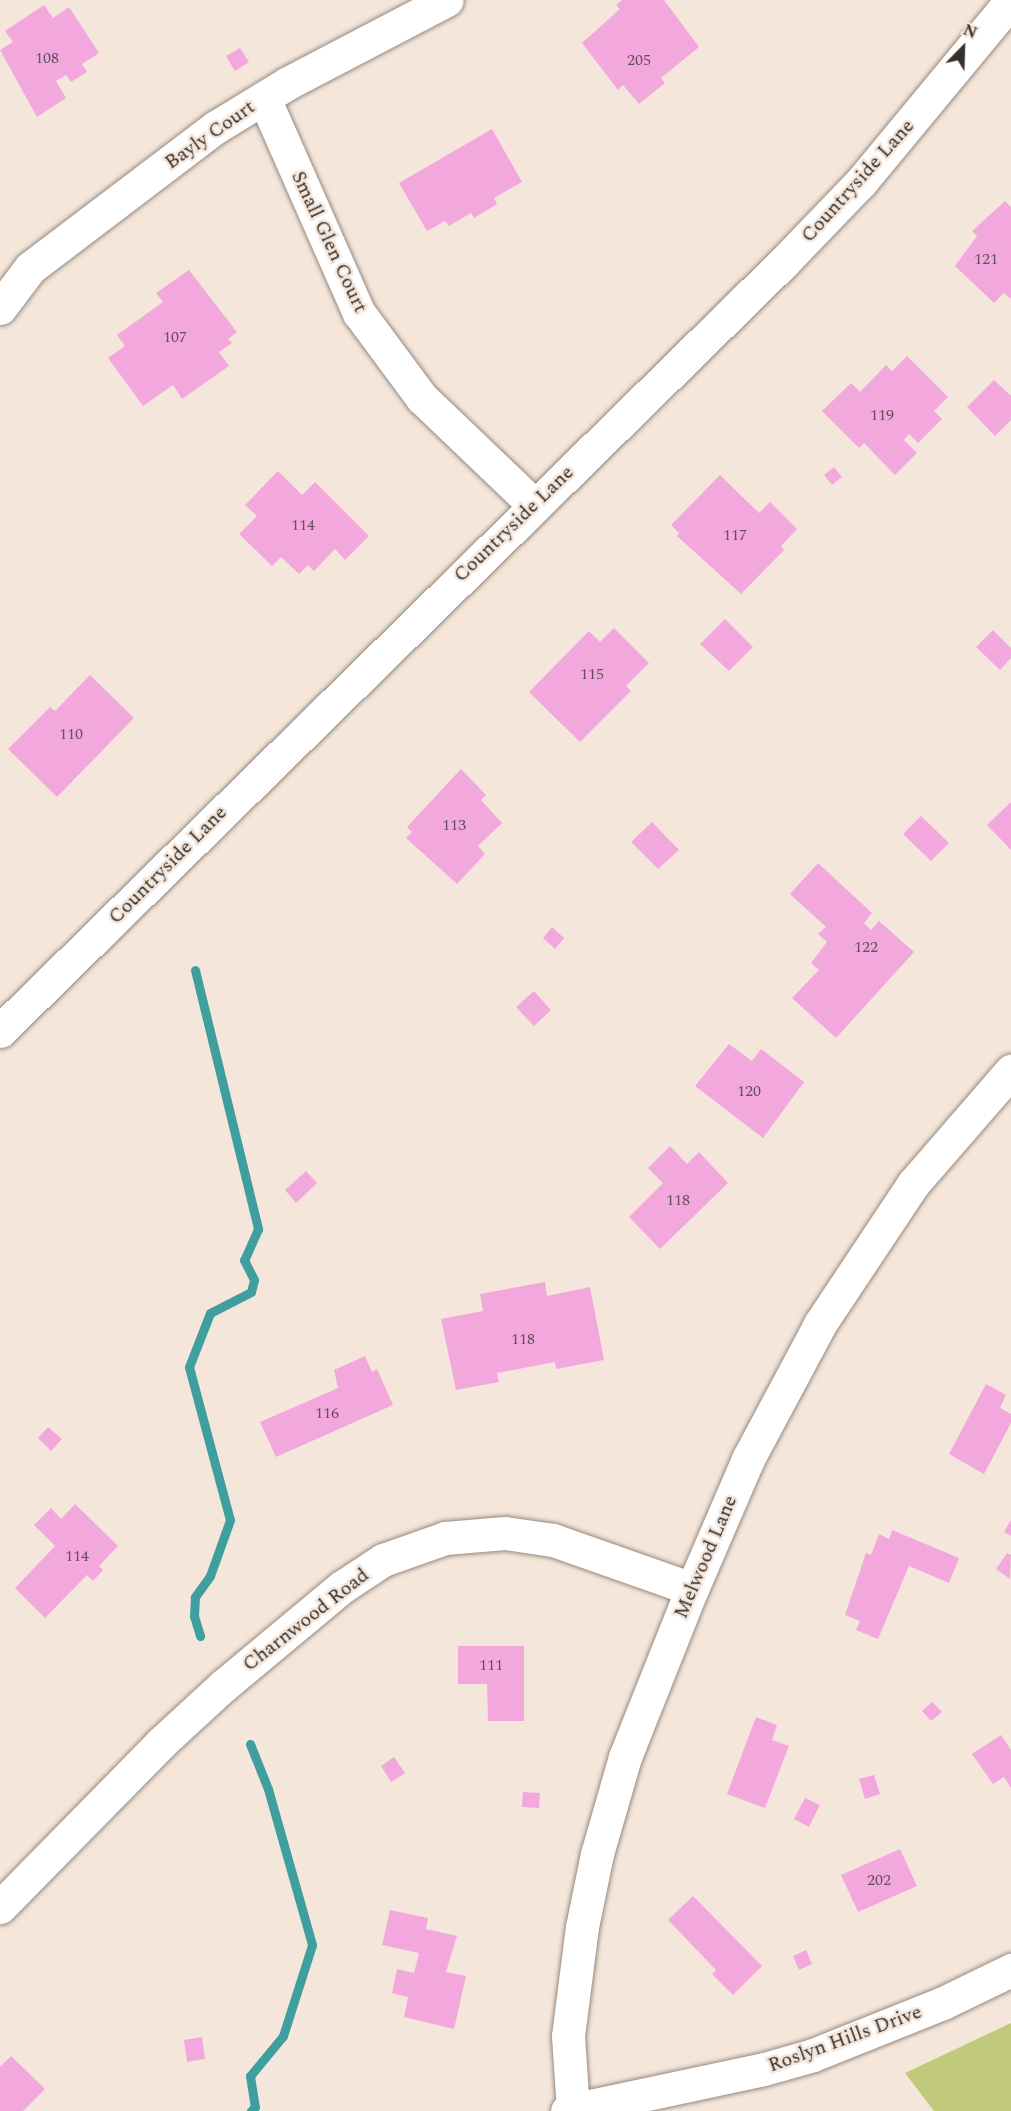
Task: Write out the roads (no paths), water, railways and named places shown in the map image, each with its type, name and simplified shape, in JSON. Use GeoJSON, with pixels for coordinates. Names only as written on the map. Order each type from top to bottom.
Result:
{"type":"FeatureCollection","features":[{"type":"Feature","properties":{"kind":"street","name":"Bayly Court"},"geometry":{"type":"LineString","coordinates":[[0,308],[30,268],[216,127],[264,98],[447,0]]}},
{"type":"Feature","properties":{"kind":"street","name":"Countryside Lane"},"geometry":{"type":"LineString","coordinates":[[0,1031],[861,182],[1011,1]]}},
{"type":"Feature","properties":{"kind":"street","name":"Small Glen Court"},"geometry":{"type":"LineString","coordinates":[[264,98],[359,313],[422,398],[534,505]]}},
{"type":"Feature","properties":{"kind":"street","name":"Melwood Lane"},"geometry":{"type":"LineString","coordinates":[[571,2110],[568,2036],[582,1927],[597,1854],[625,1757],[692,1589],[748,1459],[820,1324],[913,1184],[1011,1071]]}},
{"type":"Feature","properties":{"kind":"street","name":"Charnwood Road"},"geometry":{"type":"LineString","coordinates":[[0,1907],[161,1743],[223,1686],[342,1587],[383,1560],[446,1538],[505,1533],[553,1540],[692,1589]]}},
{"type":"Feature","properties":{"kind":"street","name":"Roslyn Hills Drive"},"geometry":{"type":"LineString","coordinates":[[571,2110],[764,2069],[813,2055],[944,2003],[1011,1970]]}},
{"type":"Feature","properties":{"kind":"waterway"},"geometry":{"type":"LineString","coordinates":[[195,970],[258,1229],[244,1260],[254,1280],[251,1292],[210,1313],[189,1367],[230,1520],[210,1576],[195,1597],[194,1616],[200,1636]]}},
{"type":"Feature","properties":{"kind":"waterway"},"geometry":{"type":"LineString","coordinates":[[250,1744],[268,1789],[312,1945],[283,2036],[250,2076],[255,2107],[251,2111]]}}]}
